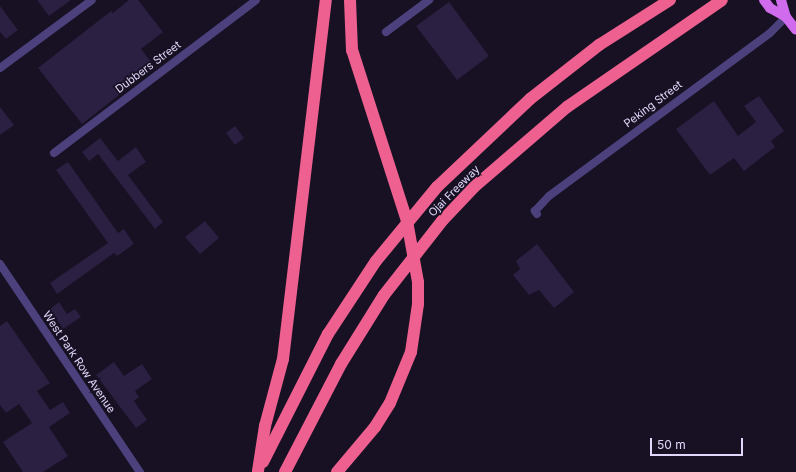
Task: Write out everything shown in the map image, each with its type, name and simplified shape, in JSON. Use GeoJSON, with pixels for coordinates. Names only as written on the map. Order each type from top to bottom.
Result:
{"type":"FeatureCollection","features":[{"type":"Feature","properties":{"kind":"highway"},"geometry":{"type":"LineString","coordinates":[[258,472],[265,426],[283,359],[326,0]]}},
{"type":"Feature","properties":{"kind":"highway"},"geometry":{"type":"LineString","coordinates":[[337,472],[375,426],[390,402],[411,352],[418,304],[417,274],[407,221],[352,50],[350,0]]}},
{"type":"Feature","properties":{"kind":"highway","name":"Ojai Freeway"},"geometry":{"type":"LineString","coordinates":[[258,472],[328,334],[376,261],[436,187],[530,99],[599,45],[670,0]]}},
{"type":"Feature","properties":{"kind":"highway","name":"Ojai Freeway"},"geometry":{"type":"LineString","coordinates":[[285,472],[341,364],[384,295],[442,221],[474,187],[567,107],[720,1]]}},
{"type":"Feature","properties":{"kind":"main road"},"geometry":{"type":"LineString","coordinates":[[764,0],[770,8],[786,17]]}},
{"type":"Feature","properties":{"kind":"main road"},"geometry":{"type":"LineString","coordinates":[[781,0],[786,17],[796,30]]}},
{"type":"Feature","properties":{"kind":"street"},"geometry":{"type":"LineString","coordinates":[[0,68],[92,0]]}},
{"type":"Feature","properties":{"kind":"street","name":"Dubbers Street"},"geometry":{"type":"LineString","coordinates":[[54,152],[256,0]]}},
{"type":"Feature","properties":{"kind":"street"},"geometry":{"type":"LineString","coordinates":[[386,32],[429,0]]}},
{"type":"Feature","properties":{"kind":"street","name":"Peking Street"},"geometry":{"type":"LineString","coordinates":[[536,213],[549,196],[774,30],[786,17]]}},
{"type":"Feature","properties":{"kind":"street","name":"West Park Row Avenue"},"geometry":{"type":"LineString","coordinates":[[0,264],[140,472]]}},
{"type":"Feature","properties":{"kind":"building"},"geometry":{"type":"Polygon","coordinates":[[[37,0],[71,0],[49,16],[37,0]]]}},
{"type":"Feature","properties":{"kind":"building"},"geometry":{"type":"Polygon","coordinates":[[[129,0],[138,0],[163,32],[141,49],[155,67],[82,124],[38,68],[111,11],[113,13],[129,0]]]}},
{"type":"Feature","properties":{"kind":"building"},"geometry":{"type":"Polygon","coordinates":[[[449,2],[489,56],[457,80],[416,26],[449,2]]]}},
{"type":"Feature","properties":{"kind":"building"},"geometry":{"type":"Polygon","coordinates":[[[0,6],[18,30],[6,39],[0,32],[0,6]]]}},
{"type":"Feature","properties":{"kind":"building"},"geometry":{"type":"Polygon","coordinates":[[[759,96],[784,131],[771,141],[775,147],[744,171],[734,158],[710,175],[676,129],[714,101],[738,136],[756,122],[744,106],[759,96]]]}},
{"type":"Feature","properties":{"kind":"building"},"geometry":{"type":"Polygon","coordinates":[[[0,107],[14,125],[0,135],[0,107]]]}},
{"type":"Feature","properties":{"kind":"building"},"geometry":{"type":"Polygon","coordinates":[[[235,126],[244,138],[235,145],[226,133],[235,126]]]}},
{"type":"Feature","properties":{"kind":"building"},"geometry":{"type":"Polygon","coordinates":[[[100,138],[118,161],[136,147],[146,162],[128,175],[163,222],[155,229],[98,154],[89,161],[82,152],[100,138]]]}},
{"type":"Feature","properties":{"kind":"building"},"geometry":{"type":"Polygon","coordinates":[[[68,162],[118,233],[124,229],[134,244],[117,256],[114,253],[57,294],[50,283],[108,243],[56,170],[68,162]]]}},
{"type":"Feature","properties":{"kind":"building"},"geometry":{"type":"Polygon","coordinates":[[[205,221],[219,238],[200,254],[185,237],[205,221]]]}},
{"type":"Feature","properties":{"kind":"building"},"geometry":{"type":"Polygon","coordinates":[[[537,244],[574,292],[554,308],[539,290],[529,295],[513,275],[520,269],[516,261],[537,244]]]}},
{"type":"Feature","properties":{"kind":"building"},"geometry":{"type":"Polygon","coordinates":[[[59,302],[67,314],[75,309],[81,317],[63,329],[50,309],[59,302]]]}},
{"type":"Feature","properties":{"kind":"building"},"geometry":{"type":"Polygon","coordinates":[[[7,321],[50,383],[37,391],[50,410],[63,402],[70,413],[49,427],[68,456],[43,472],[23,472],[3,442],[32,423],[19,404],[6,413],[0,405],[0,326],[7,321]]]}},
{"type":"Feature","properties":{"kind":"building"},"geometry":{"type":"Polygon","coordinates":[[[114,362],[124,376],[142,364],[152,379],[135,391],[139,397],[134,401],[147,420],[136,428],[96,375],[114,362]]]}}]}
